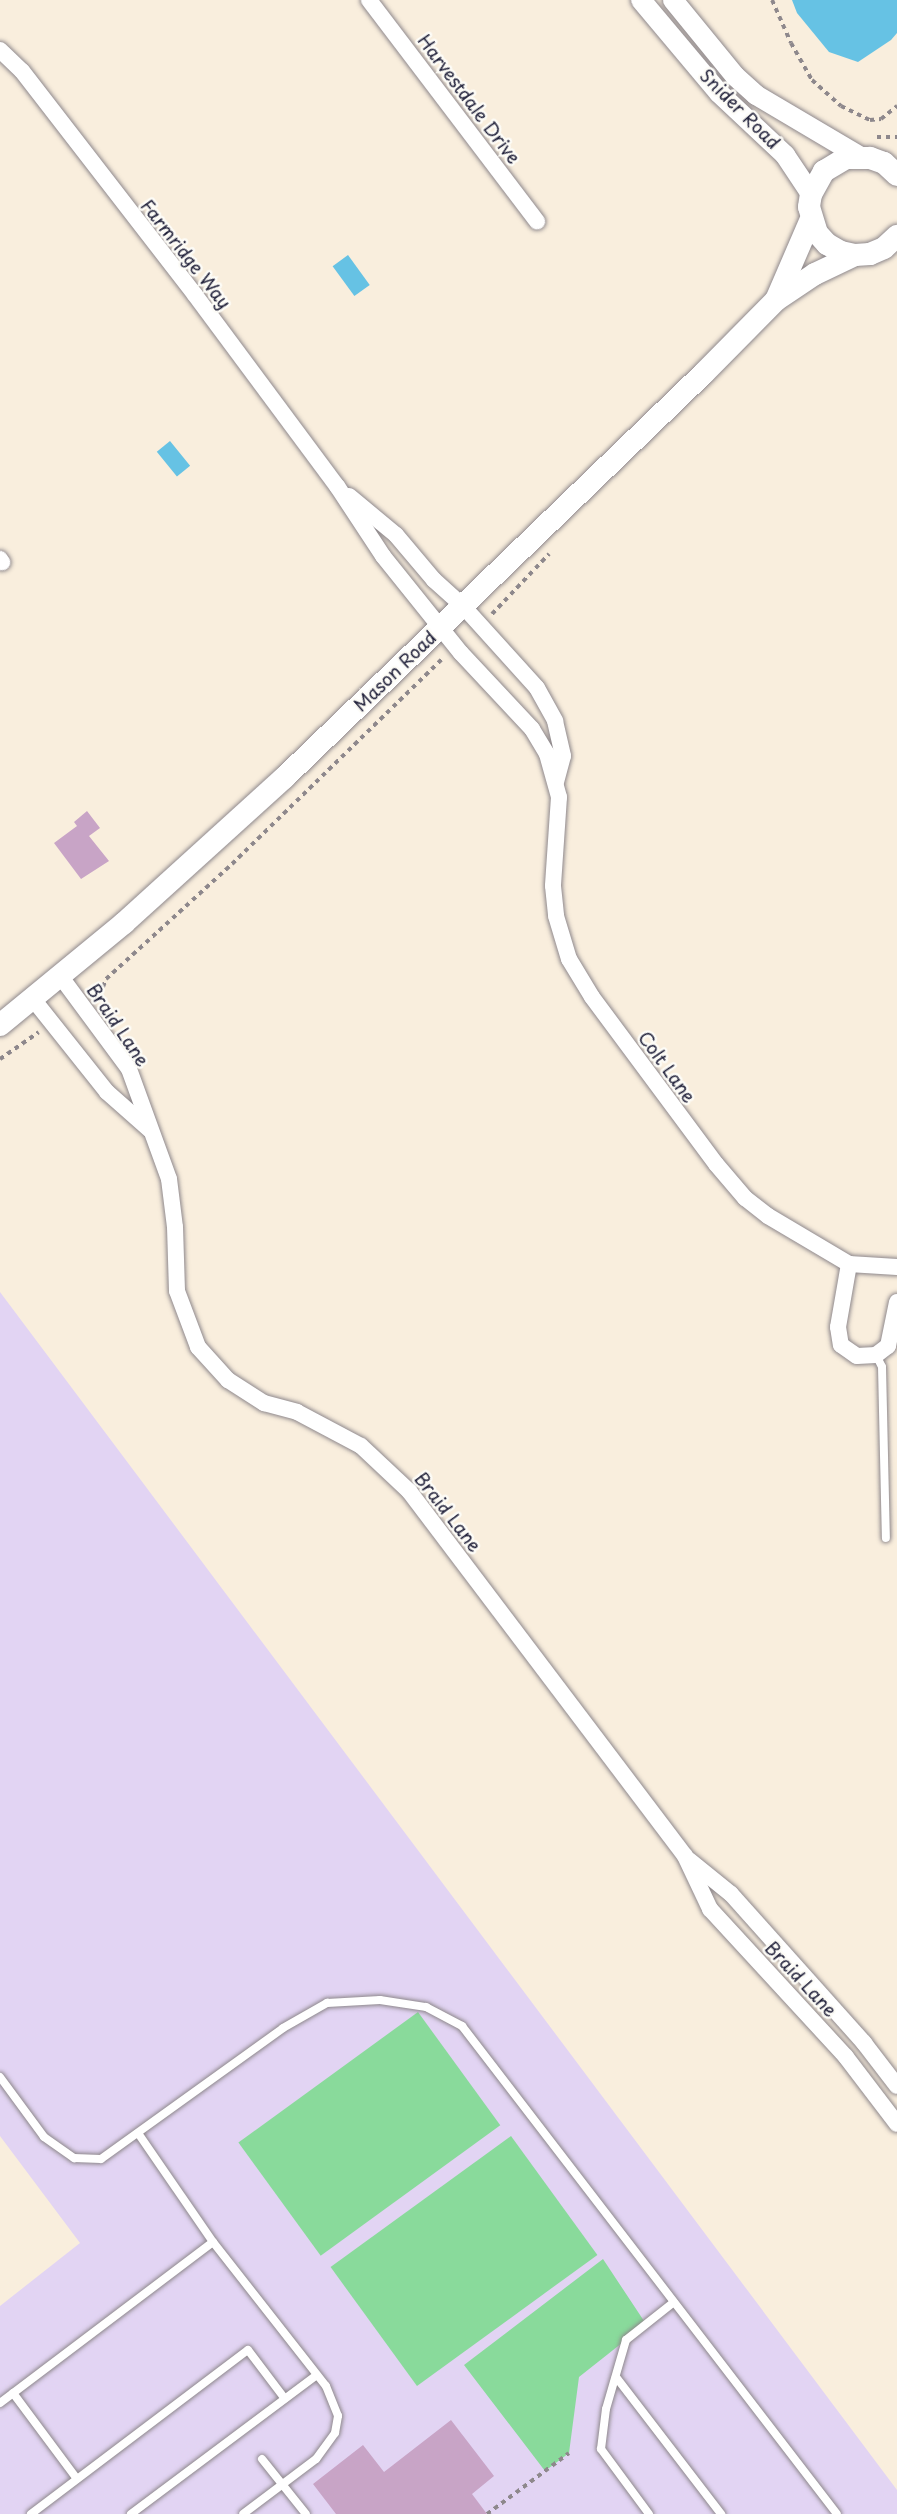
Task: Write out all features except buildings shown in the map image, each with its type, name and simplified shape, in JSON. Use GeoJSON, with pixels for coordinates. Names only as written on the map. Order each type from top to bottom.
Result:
{"type":"FeatureCollection","features":[{"type":"Feature","properties":{"kind":"main road"},"geometry":{"type":"LineString","coordinates":[[855,255],[841,252],[817,233],[811,219],[811,194],[824,171],[846,158],[865,157],[897,149]]}},
{"type":"Feature","properties":{"kind":"main road"},"geometry":{"type":"LineString","coordinates":[[865,157],[884,163],[897,175]]}},
{"type":"Feature","properties":{"kind":"main road","name":"Mason Road"},"geometry":{"type":"LineString","coordinates":[[776,300],[811,219]]}},
{"type":"Feature","properties":{"kind":"main road","name":"Mason Road"},"geometry":{"type":"LineString","coordinates":[[0,1025],[61,977],[284,778],[776,300],[816,274],[855,255],[870,254],[884,248],[897,236]]}},
{"type":"Feature","properties":{"kind":"street","name":"Harvestdale Drive"},"geometry":{"type":"LineString","coordinates":[[369,0],[537,221]]}},
{"type":"Feature","properties":{"kind":"street","name":"Snider Road"},"geometry":{"type":"LineString","coordinates":[[641,0],[719,93],[785,155],[811,194]]}},
{"type":"Feature","properties":{"kind":"street","name":"Snider Road"},"geometry":{"type":"LineString","coordinates":[[673,0],[735,76],[756,95],[865,157]]}},
{"type":"Feature","properties":{"kind":"street","name":"Farmridge Way"},"geometry":{"type":"LineString","coordinates":[[0,50],[22,71],[195,295],[337,486],[383,556],[441,627]]}},
{"type":"Feature","properties":{"kind":"street","name":"Farmridge Way"},"geometry":{"type":"LineString","coordinates":[[337,486],[396,535],[434,580],[463,606]]}},
{"type":"Feature","properties":{"kind":"street","name":"Colt Lane"},"geometry":{"type":"LineString","coordinates":[[463,606],[537,688],[555,721],[563,756],[556,783]]}},
{"type":"Feature","properties":{"kind":"street","name":"Colt Lane"},"geometry":{"type":"LineString","coordinates":[[441,627],[481,675],[532,729],[547,754],[556,783],[559,812],[554,872],[556,916],[569,959],[583,985],[709,1156],[745,1198],[768,1216],[843,1258],[849,1264]]}},
{"type":"Feature","properties":{"kind":"street","name":"Braid Lane"},"geometry":{"type":"LineString","coordinates":[[61,977],[129,1069],[169,1179],[175,1227],[177,1291],[198,1347],[228,1380],[264,1403],[297,1412],[362,1446],[409,1491],[685,1857],[710,1909],[846,2057],[897,2124]]}},
{"type":"Feature","properties":{"kind":"street","name":"Braid Lane"},"geometry":{"type":"LineString","coordinates":[[33,999],[107,1092],[151,1131]]}},
{"type":"Feature","properties":{"kind":"street"},"geometry":{"type":"LineString","coordinates":[[897,1267],[849,1264],[838,1327],[841,1345],[857,1356],[876,1355],[888,1346],[897,1302]]}},
{"type":"Feature","properties":{"kind":"street","name":"Braid Lane"},"geometry":{"type":"LineString","coordinates":[[685,1857],[731,1894],[864,2043],[897,2086]]}},
{"type":"Feature","properties":{"kind":"lane"},"geometry":{"type":"LineString","coordinates":[[876,1355],[882,1367],[886,1538]]}},
{"type":"Feature","properties":{"kind":"lane"},"geometry":{"type":"LineString","coordinates":[[0,2077],[44,2137],[74,2158],[101,2159],[283,2028],[327,2003],[380,2000],[426,2007],[462,2026],[837,2514]]}},
{"type":"Feature","properties":{"kind":"lane"},"geometry":{"type":"LineString","coordinates":[[846,2057],[864,2043]]}},
{"type":"Feature","properties":{"kind":"lane"},"geometry":{"type":"LineString","coordinates":[[138,2133],[213,2242],[326,2386],[338,2416],[335,2433],[316,2459],[243,2514]]}},
{"type":"Feature","properties":{"kind":"lane"},"geometry":{"type":"LineString","coordinates":[[0,2403],[213,2242]]}},
{"type":"Feature","properties":{"kind":"lane"},"geometry":{"type":"LineString","coordinates":[[649,2514],[601,2449],[606,2409],[626,2340],[674,2302]]}},
{"type":"Feature","properties":{"kind":"lane"},"geometry":{"type":"LineString","coordinates":[[31,2514],[248,2350],[285,2399]]}},
{"type":"Feature","properties":{"kind":"lane"},"geometry":{"type":"LineString","coordinates":[[131,2514],[317,2375]]}},
{"type":"Feature","properties":{"kind":"lane"},"geometry":{"type":"LineString","coordinates":[[616,2377],[721,2514]]}},
{"type":"Feature","properties":{"kind":"lane"},"geometry":{"type":"LineString","coordinates":[[13,2393],[77,2479]]}},
{"type":"Feature","properties":{"kind":"lane"},"geometry":{"type":"LineString","coordinates":[[262,2459],[306,2514]]}},
{"type":"Feature","properties":{"kind":"path"},"geometry":{"type":"LineString","coordinates":[[772,0],[791,44],[812,80],[841,106],[870,120],[881,119],[897,106]]}},
{"type":"Feature","properties":{"kind":"path"},"geometry":{"type":"LineString","coordinates":[[98,986],[103,987],[106,979],[223,872],[436,664]]}},
{"type":"Feature","properties":{"kind":"path"},"geometry":{"type":"LineString","coordinates":[[0,1059],[36,1035]]}},
{"type":"Feature","properties":{"kind":"path"},"geometry":{"type":"LineString","coordinates":[[487,2514],[569,2453]]}},
{"type":"Feature","properties":{"kind":"shaded area"},"geometry":{"type":"Polygon","coordinates":[[[0,1292],[897,2490],[897,2514],[0,2514],[0,2306],[80,2243],[0,2136],[0,1292]]]}},
{"type":"Feature","properties":{"kind":"green space"},"geometry":{"type":"Polygon","coordinates":[[[418,2012],[500,2125],[321,2256],[238,2142],[418,2012]]]}},
{"type":"Feature","properties":{"kind":"green space"},"geometry":{"type":"Polygon","coordinates":[[[511,2136],[597,2255],[417,2386],[331,2267],[511,2136]]]}},
{"type":"Feature","properties":{"kind":"green space"},"geometry":{"type":"Polygon","coordinates":[[[603,2259],[646,2324],[579,2377],[569,2453],[545,2471],[464,2365],[603,2259]]]}},
{"type":"Feature","properties":{"kind":"water"},"geometry":{"type":"Polygon","coordinates":[[[792,0],[897,0],[897,33],[891,40],[858,62],[829,52],[797,13],[792,0]]]}},
{"type":"Feature","properties":{"kind":"water"},"geometry":{"type":"Polygon","coordinates":[[[348,255],[370,285],[354,296],[333,266],[348,255]]]}},
{"type":"Feature","properties":{"kind":"water"},"geometry":{"type":"Polygon","coordinates":[[[170,441],[190,466],[177,477],[157,452],[170,441]]]}}]}
